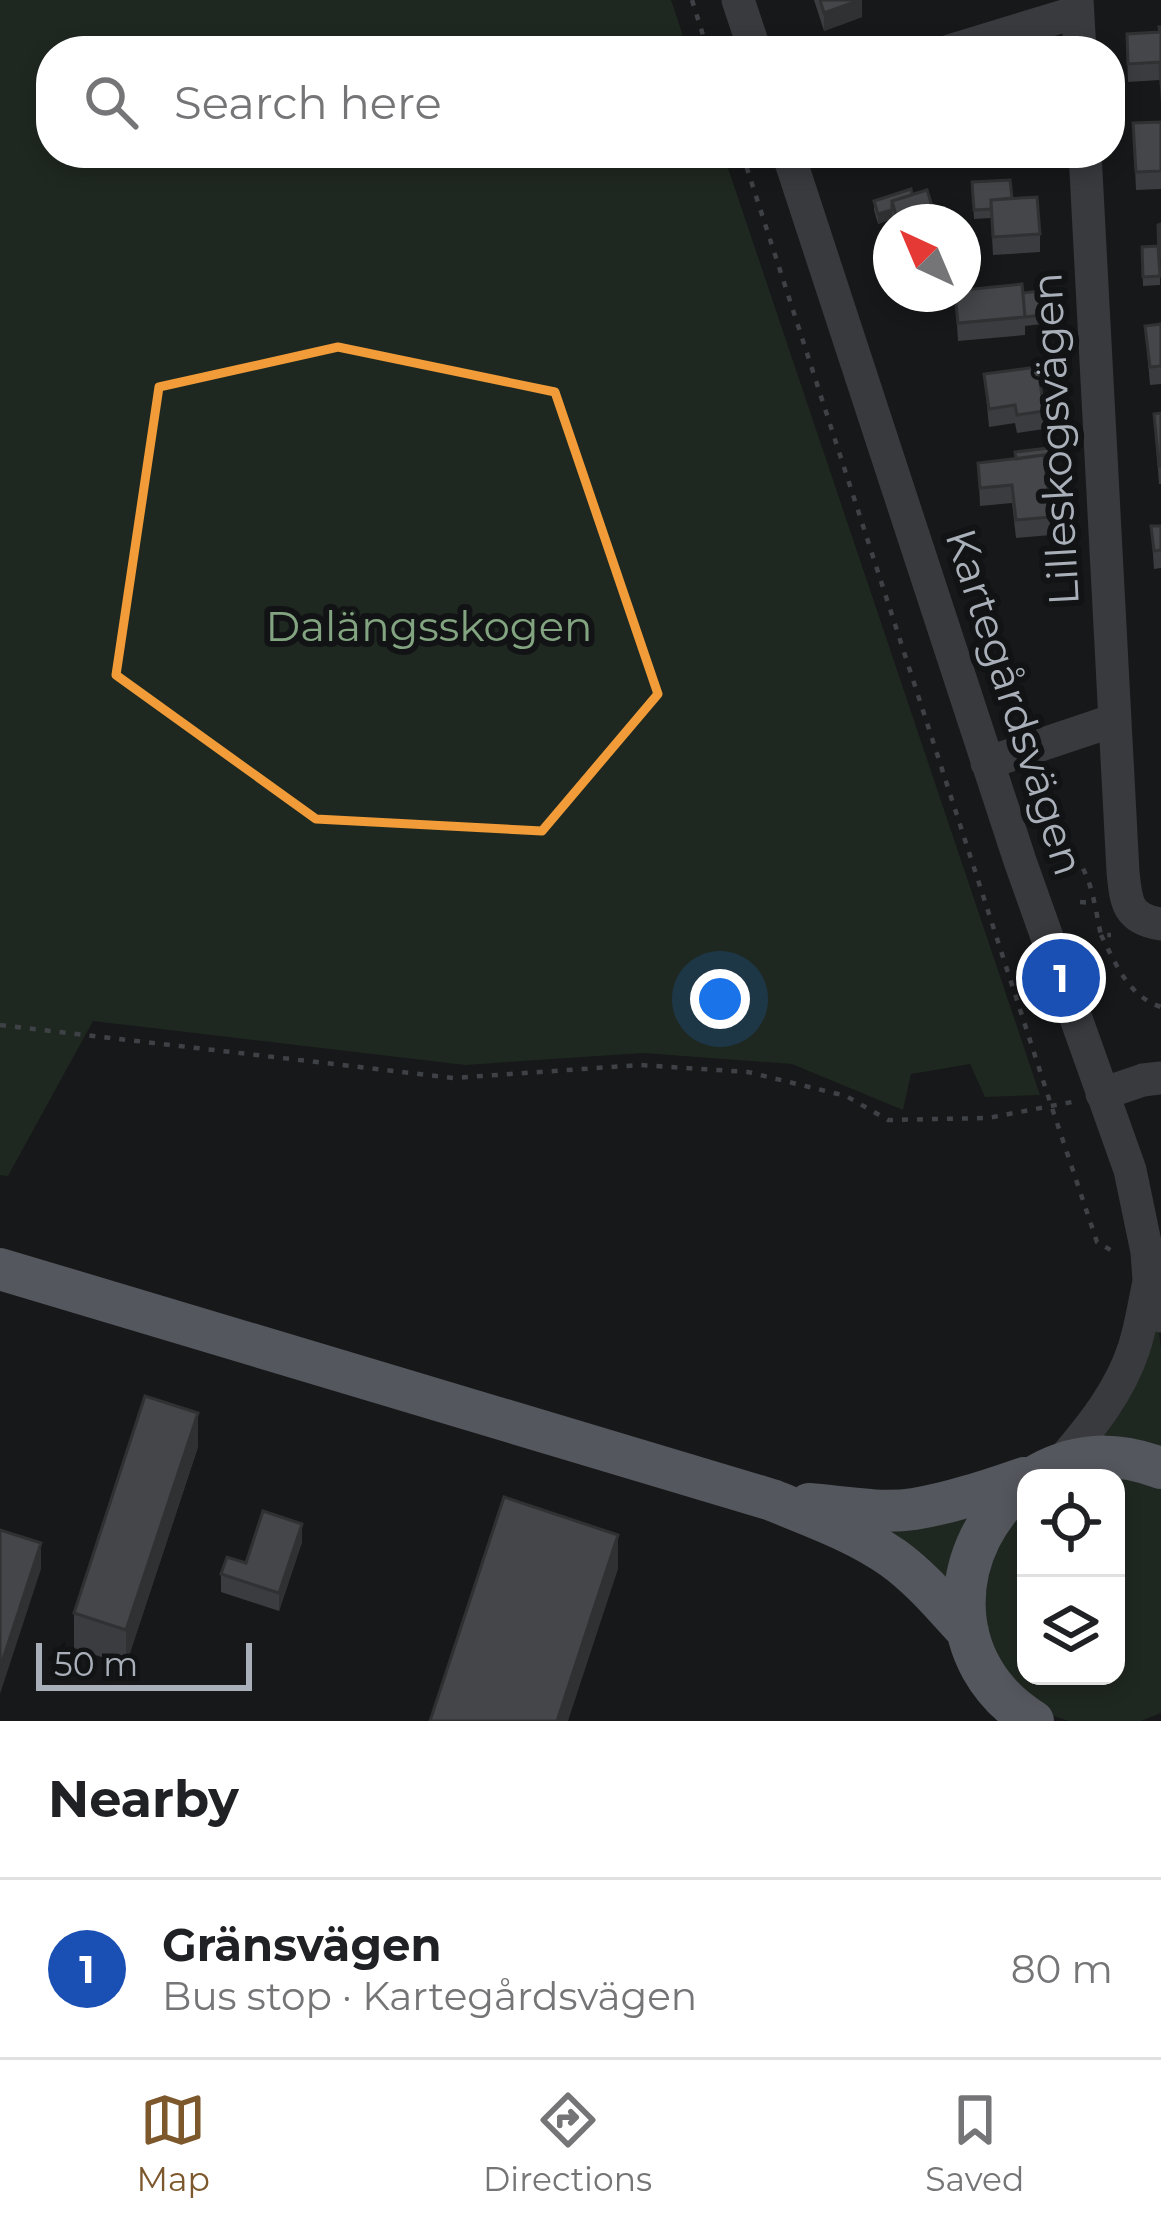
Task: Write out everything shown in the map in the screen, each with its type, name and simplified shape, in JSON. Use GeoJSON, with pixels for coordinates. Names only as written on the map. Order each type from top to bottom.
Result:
{"type":"FeatureCollection","features":[{"type":"Feature","properties":{"kind":"main road"},"geometry":{"type":"LineString","coordinates":[[0,1269],[772,1500],[832,1524],[891,1556],[931,1592],[1009,1703],[1034,1721]]}},
{"type":"Feature","properties":{"kind":"main road"},"geometry":{"type":"LineString","coordinates":[[1060,1469],[1118,1457],[1161,1468]]}},
{"type":"Feature","properties":{"kind":"main road"},"geometry":{"type":"LineString","coordinates":[[772,1500],[914,1509],[1017,1481]]}},
{"type":"Feature","properties":{"kind":"main road"},"geometry":{"type":"LineString","coordinates":[[975,1650],[964,1591],[973,1549],[994,1512],[1017,1493]]}},
{"type":"Feature","properties":{"kind":"street"},"geometry":{"type":"LineString","coordinates":[[738,0],[750,36]]}},
{"type":"Feature","properties":{"kind":"street"},"geometry":{"type":"LineString","coordinates":[[992,36],[1077,6],[1078,36]]}},
{"type":"Feature","properties":{"kind":"street","name":"Kartegårdsvägen"},"geometry":{"type":"LineString","coordinates":[[793,168],[1019,861],[1130,1170],[1161,1316]]}},
{"type":"Feature","properties":{"kind":"street","name":"Lilleskogsvägen"},"geometry":{"type":"LineString","coordinates":[[1086,168],[1125,899],[1142,920],[1159,925]]}},
{"type":"Feature","properties":{"kind":"street"},"geometry":{"type":"LineString","coordinates":[[987,763],[1114,720]]}},
{"type":"Feature","properties":{"kind":"street"},"geometry":{"type":"LineString","coordinates":[[1102,1094],[1161,1078]]}},
{"type":"Feature","properties":{"kind":"street","name":"Kartegårdsvägen"},"geometry":{"type":"LineString","coordinates":[[1045,1469],[1092,1426],[1121,1381],[1135,1346],[1148,1266]]}},
{"type":"Feature","properties":{"kind":"street"},"geometry":{"type":"LineString","coordinates":[[975,1650],[1000,1721]]}},
{"type":"Feature","properties":{"kind":"path"},"geometry":{"type":"LineString","coordinates":[[692,0],[703,36]]}},
{"type":"Feature","properties":{"kind":"path"},"geometry":{"type":"LineString","coordinates":[[747,168],[1097,1242],[1148,1266]]}},
{"type":"Feature","properties":{"kind":"path"},"geometry":{"type":"LineString","coordinates":[[1019,861],[1060,848],[1071,852],[1088,879],[1101,935],[1122,977],[1148,1003],[1161,1007]]}},
{"type":"Feature","properties":{"kind":"path"},"geometry":{"type":"LineString","coordinates":[[1080,902],[1093,903]]}},
{"type":"Feature","properties":{"kind":"path"},"geometry":{"type":"LineString","coordinates":[[1101,935],[1159,925]]}},
{"type":"Feature","properties":{"kind":"path"},"geometry":{"type":"LineString","coordinates":[[0,1025],[453,1078],[640,1065],[748,1072],[846,1096],[888,1120],[988,1118],[1102,1094]]}},
{"type":"Feature","properties":{"kind":"highlighted area"},"geometry":{"type":"Polygon","coordinates":[[[338,347],[555,392],[658,694],[542,831],[316,819],[116,675],[159,387],[338,347]]]}},
{"type":"Feature","properties":{"kind":"green space","name":"Dalängsskogen"},"geometry":{"type":"Polygon","coordinates":[[[0,0],[671,0],[683,36],[36,36],[36,168],[728,168],[1040,1095],[985,1097],[970,1064],[911,1074],[903,1110],[792,1064],[643,1053],[465,1065],[93,1021],[8,1176],[0,1175],[0,0]]]}},
{"type":"Feature","properties":{"kind":"green space"},"geometry":{"type":"Polygon","coordinates":[[[1148,1332],[1159,1332],[1161,1348],[1161,1453],[1102,1437],[1133,1388],[1148,1332]]]}},
{"type":"Feature","properties":{"kind":"green space"},"geometry":{"type":"Polygon","coordinates":[[[1125,1477],[1161,1483],[1161,1713],[1141,1721],[1069,1721],[1033,1705],[988,1651],[978,1582],[1017,1514],[1017,1685],[1125,1685],[1125,1477]]]}},
{"type":"Feature","properties":{"kind":"green space"},"geometry":{"type":"Polygon","coordinates":[[[967,1517],[949,1586],[886,1535],[887,1526],[967,1517]]]}},
{"type":"Feature","properties":{"kind":"building"},"geometry":{"type":"Polygon","coordinates":[[[820,0],[860,0],[824,13],[820,0]]]}},
{"type":"Feature","properties":{"kind":"building"},"geometry":{"type":"Polygon","coordinates":[[[1161,27],[1161,85],[1160,62],[1128,64],[1127,34],[1160,32],[1161,27]]]}},
{"type":"Feature","properties":{"kind":"building"},"geometry":{"type":"Polygon","coordinates":[[[1161,122],[1161,171],[1136,172],[1133,123],[1161,122]]]}},
{"type":"Feature","properties":{"kind":"building"},"geometry":{"type":"Polygon","coordinates":[[[1010,180],[1012,198],[991,200],[991,209],[981,210],[981,204],[974,204],[972,182],[1010,180]]]}},
{"type":"Feature","properties":{"kind":"building"},"geometry":{"type":"Polygon","coordinates":[[[911,189],[912,195],[892,204],[874,201],[911,189]]]}},
{"type":"Feature","properties":{"kind":"building"},"geometry":{"type":"Polygon","coordinates":[[[927,190],[931,204],[893,204],[927,190]]]}},
{"type":"Feature","properties":{"kind":"building"},"geometry":{"type":"Polygon","coordinates":[[[1037,197],[1040,234],[993,237],[991,200],[1037,197]]]}},
{"type":"Feature","properties":{"kind":"building"},"geometry":{"type":"Polygon","coordinates":[[[1158,246],[1160,276],[1143,277],[1142,247],[1158,246]]]}},
{"type":"Feature","properties":{"kind":"building"},"geometry":{"type":"Polygon","coordinates":[[[1022,284],[1025,317],[958,323],[957,312],[981,312],[981,288],[1022,284]]]}},
{"type":"Feature","properties":{"kind":"building"},"geometry":{"type":"Polygon","coordinates":[[[1040,291],[1042,315],[1025,317],[1023,293],[1040,291]]]}},
{"type":"Feature","properties":{"kind":"building"},"geometry":{"type":"Polygon","coordinates":[[[1161,324],[1161,366],[1150,367],[1145,326],[1161,324]]]}},
{"type":"Feature","properties":{"kind":"building"},"geometry":{"type":"Polygon","coordinates":[[[1038,367],[1044,411],[1017,415],[1015,405],[989,409],[984,374],[1038,367]]]}},
{"type":"Feature","properties":{"kind":"building"},"geometry":{"type":"Polygon","coordinates":[[[1161,413],[1161,466],[1159,466],[1154,414],[1161,413]]]}},
{"type":"Feature","properties":{"kind":"building"},"geometry":{"type":"Polygon","coordinates":[[[1049,448],[1051,464],[1045,464],[1044,455],[1016,459],[1015,452],[1049,448]]]}},
{"type":"Feature","properties":{"kind":"building"},"geometry":{"type":"Polygon","coordinates":[[[1044,455],[1051,517],[1016,520],[1012,485],[980,488],[978,463],[1044,455]]]}},
{"type":"Feature","properties":{"kind":"building"},"geometry":{"type":"Polygon","coordinates":[[[1151,526],[1161,526],[1161,550],[1154,551],[1151,526]]]}},
{"type":"Feature","properties":{"kind":"building"},"geometry":{"type":"Polygon","coordinates":[[[145,1396],[198,1413],[126,1630],[74,1613],[145,1396]]]}},
{"type":"Feature","properties":{"kind":"building"},"geometry":{"type":"Polygon","coordinates":[[[504,1497],[618,1535],[557,1721],[430,1721],[504,1497]]]}},
{"type":"Feature","properties":{"kind":"building"},"geometry":{"type":"Polygon","coordinates":[[[263,1511],[302,1524],[279,1593],[221,1574],[227,1557],[246,1563],[263,1511]]]}},
{"type":"Feature","properties":{"kind":"building"},"geometry":{"type":"Polygon","coordinates":[[[0,1530],[41,1543],[0,1668],[0,1530]]]}},
{"type":"Feature","properties":{"kind":"place","name":"Gränsvägen"},"geometry":{"type":"Point","coordinates":[1061,978]}}]}
